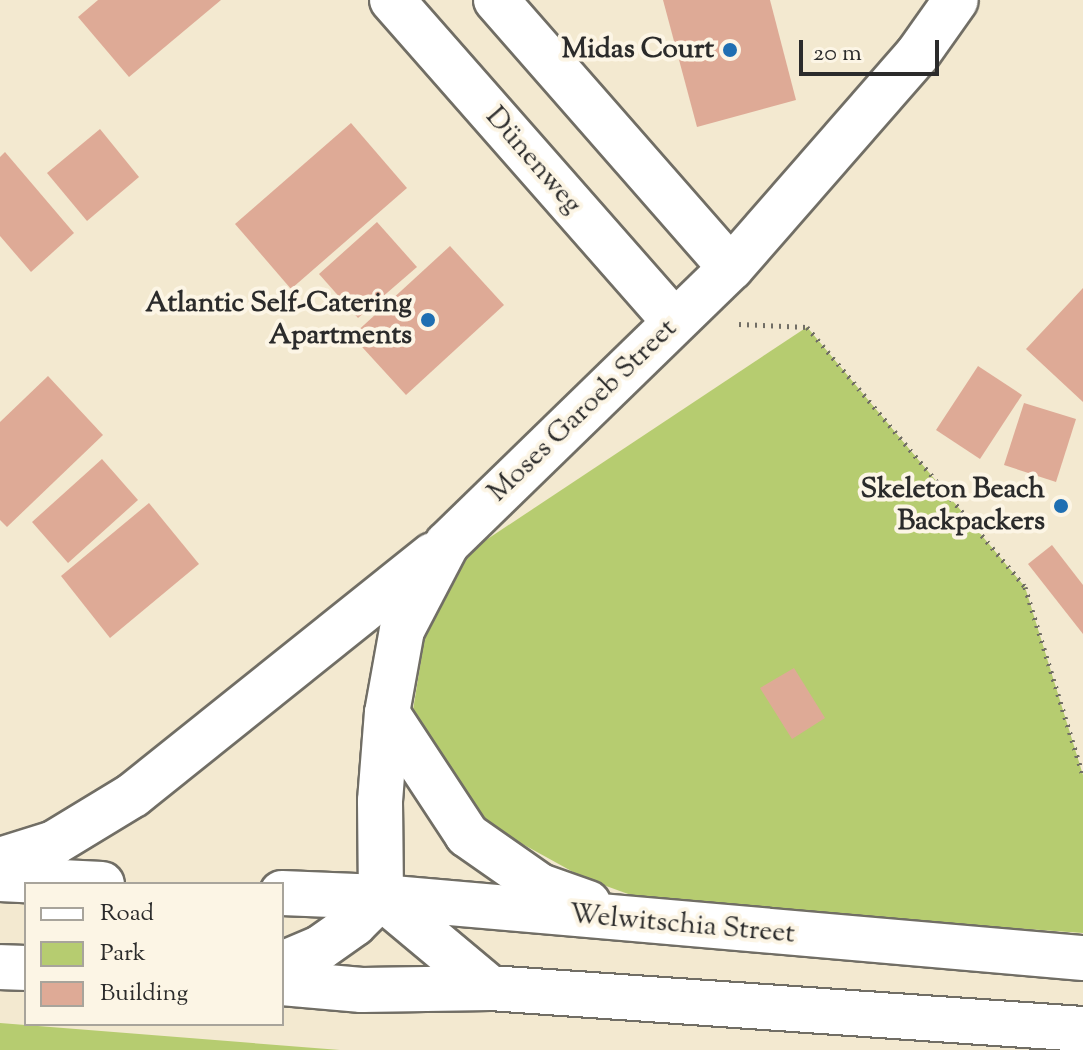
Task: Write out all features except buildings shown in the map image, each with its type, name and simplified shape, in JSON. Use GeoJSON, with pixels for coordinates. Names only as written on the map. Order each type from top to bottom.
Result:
{"type":"FeatureCollection","features":[{"type":"Feature","properties":{"kind":"street","name":"Dünenweg"},"geometry":{"type":"LineString","coordinates":[[392,0],[674,321]]}},
{"type":"Feature","properties":{"kind":"street"},"geometry":{"type":"LineString","coordinates":[[496,0],[731,268]]}},
{"type":"Feature","properties":{"kind":"street","name":"Moses Garoeb Street"},"geometry":{"type":"LineString","coordinates":[[381,897],[380,801],[387,713],[402,630],[447,544],[731,268],[917,55],[956,0]]}},
{"type":"Feature","properties":{"kind":"street"},"geometry":{"type":"LineString","coordinates":[[0,860],[54,843],[133,795],[447,544]]}},
{"type":"Feature","properties":{"kind":"street"},"geometry":{"type":"LineString","coordinates":[[387,713],[467,835],[540,886],[645,923]]}},
{"type":"Feature","properties":{"kind":"street"},"geometry":{"type":"LineString","coordinates":[[0,879],[61,882]]}},
{"type":"Feature","properties":{"kind":"street","name":"Welwitschia Street"},"geometry":{"type":"LineString","coordinates":[[284,893],[381,897],[645,923],[1083,958]]}},
{"type":"Feature","properties":{"kind":"street"},"geometry":{"type":"LineString","coordinates":[[284,963],[320,948],[354,924],[381,897],[490,988]]}},
{"type":"Feature","properties":{"kind":"street"},"geometry":{"type":"LineString","coordinates":[[0,967],[24,968]]}},
{"type":"Feature","properties":{"kind":"street"},"geometry":{"type":"LineString","coordinates":[[284,983],[362,990],[490,988],[1083,1029]]}},
{"type":"Feature","properties":{"kind":"path"},"geometry":{"type":"LineString","coordinates":[[674,321],[807,327],[1025,587],[1083,775]]}},
{"type":"Feature","properties":{"kind":"green space"},"geometry":{"type":"Polygon","coordinates":[[[807,327],[1025,587],[1083,775],[1083,933],[653,903],[584,878],[472,816],[413,710],[426,629],[468,552],[807,327]]]}},
{"type":"Feature","properties":{"kind":"green space"},"geometry":{"type":"Polygon","coordinates":[[[0,1023],[340,1050],[0,1050],[0,1023]]]}},
{"type":"Feature","properties":{"kind":"place","name":"Midas Court"},"geometry":{"type":"Point","coordinates":[730,50]}},
{"type":"Feature","properties":{"kind":"place","name":"Atlantic Self-Catering Apartments"},"geometry":{"type":"Point","coordinates":[428,320]}},
{"type":"Feature","properties":{"kind":"place","name":"Skeleton Beach Backpackers"},"geometry":{"type":"Point","coordinates":[1061,506]}}]}
